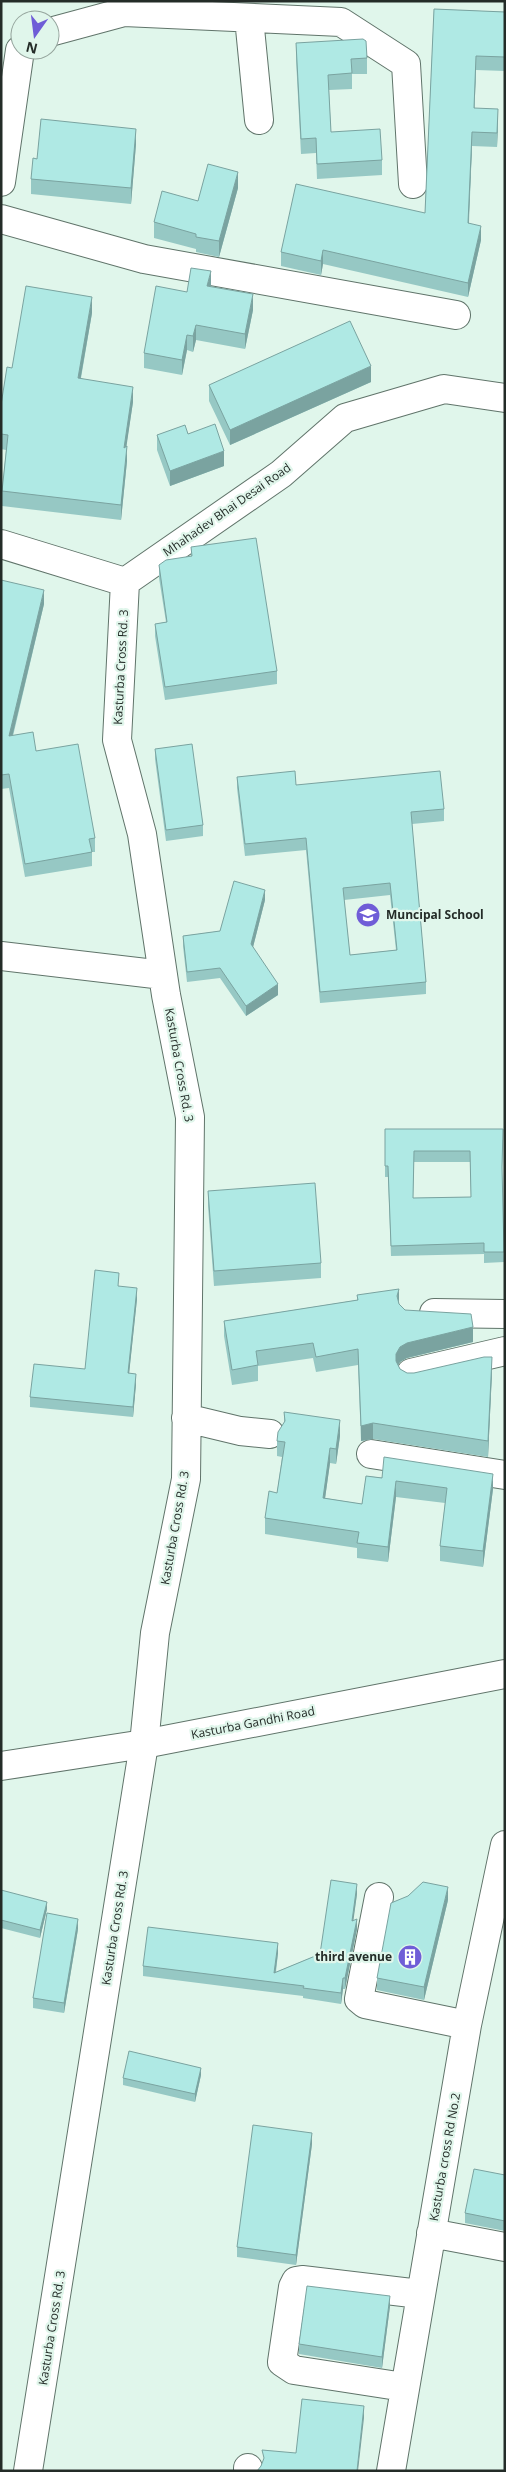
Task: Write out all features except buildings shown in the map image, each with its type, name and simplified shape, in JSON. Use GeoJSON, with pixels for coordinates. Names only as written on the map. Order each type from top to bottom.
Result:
{"type":"FeatureCollection","features":[{"type":"Feature","properties":{"kind":"street"},"geometry":{"type":"LineString","coordinates":[[60,29],[126,7],[249,18],[342,22],[406,64],[413,184]]}},
{"type":"Feature","properties":{"kind":"street"},"geometry":{"type":"LineString","coordinates":[[249,18],[259,120]]}},
{"type":"Feature","properties":{"kind":"street"},"geometry":{"type":"LineString","coordinates":[[1,182],[19,60]]}},
{"type":"Feature","properties":{"kind":"street"},"geometry":{"type":"LineString","coordinates":[[1,219],[144,259],[456,315]]}},
{"type":"Feature","properties":{"kind":"street","name":"Mhahadev Bhai Desai Road"},"geometry":{"type":"LineString","coordinates":[[125,582],[281,474],[345,418],[444,389],[505,398]]}},
{"type":"Feature","properties":{"kind":"street"},"geometry":{"type":"LineString","coordinates":[[1,544],[125,582]]}},
{"type":"Feature","properties":{"kind":"street","name":"Kasturba Cross Rd. 3"},"geometry":{"type":"LineString","coordinates":[[28,2471],[144,1744],[155,1633],[186,1479],[190,1118],[163,975],[142,834],[117,740],[125,582]]}},
{"type":"Feature","properties":{"kind":"street"},"geometry":{"type":"LineString","coordinates":[[1,956],[163,975]]}},
{"type":"Feature","properties":{"kind":"street"},"geometry":{"type":"LineString","coordinates":[[413,1312],[505,1314]]}},
{"type":"Feature","properties":{"kind":"street"},"geometry":{"type":"LineString","coordinates":[[411,1373],[505,1351]]}},
{"type":"Feature","properties":{"kind":"street"},"geometry":{"type":"LineString","coordinates":[[186,1418],[240,1431],[270,1434]]}},
{"type":"Feature","properties":{"kind":"street"},"geometry":{"type":"LineString","coordinates":[[371,1454],[505,1475]]}},
{"type":"Feature","properties":{"kind":"street","name":"Kasturba Gandhi Road"},"geometry":{"type":"LineString","coordinates":[[1,1766],[144,1744],[505,1674]]}},
{"type":"Feature","properties":{"kind":"street","name":"Kasturba cross Rd No.2"},"geometry":{"type":"LineString","coordinates":[[391,2471],[467,2025],[505,1845]]}},
{"type":"Feature","properties":{"kind":"street"},"geometry":{"type":"LineString","coordinates":[[379,1897],[359,1999],[365,2004],[467,2025]]}},
{"type":"Feature","properties":{"kind":"street"},"geometry":{"type":"LineString","coordinates":[[431,2233],[505,2247]]}},
{"type":"Feature","properties":{"kind":"street"},"geometry":{"type":"LineString","coordinates":[[404,2387],[294,2370],[282,2362],[293,2287],[296,2282],[302,2280],[420,2294]]}},
{"type":"Feature","properties":{"kind":"place","name":"Muncipal School"},"geometry":{"type":"Point","coordinates":[368,915]}},
{"type":"Feature","properties":{"kind":"place","name":"third avenue"},"geometry":{"type":"Point","coordinates":[410,1957]}}]}
